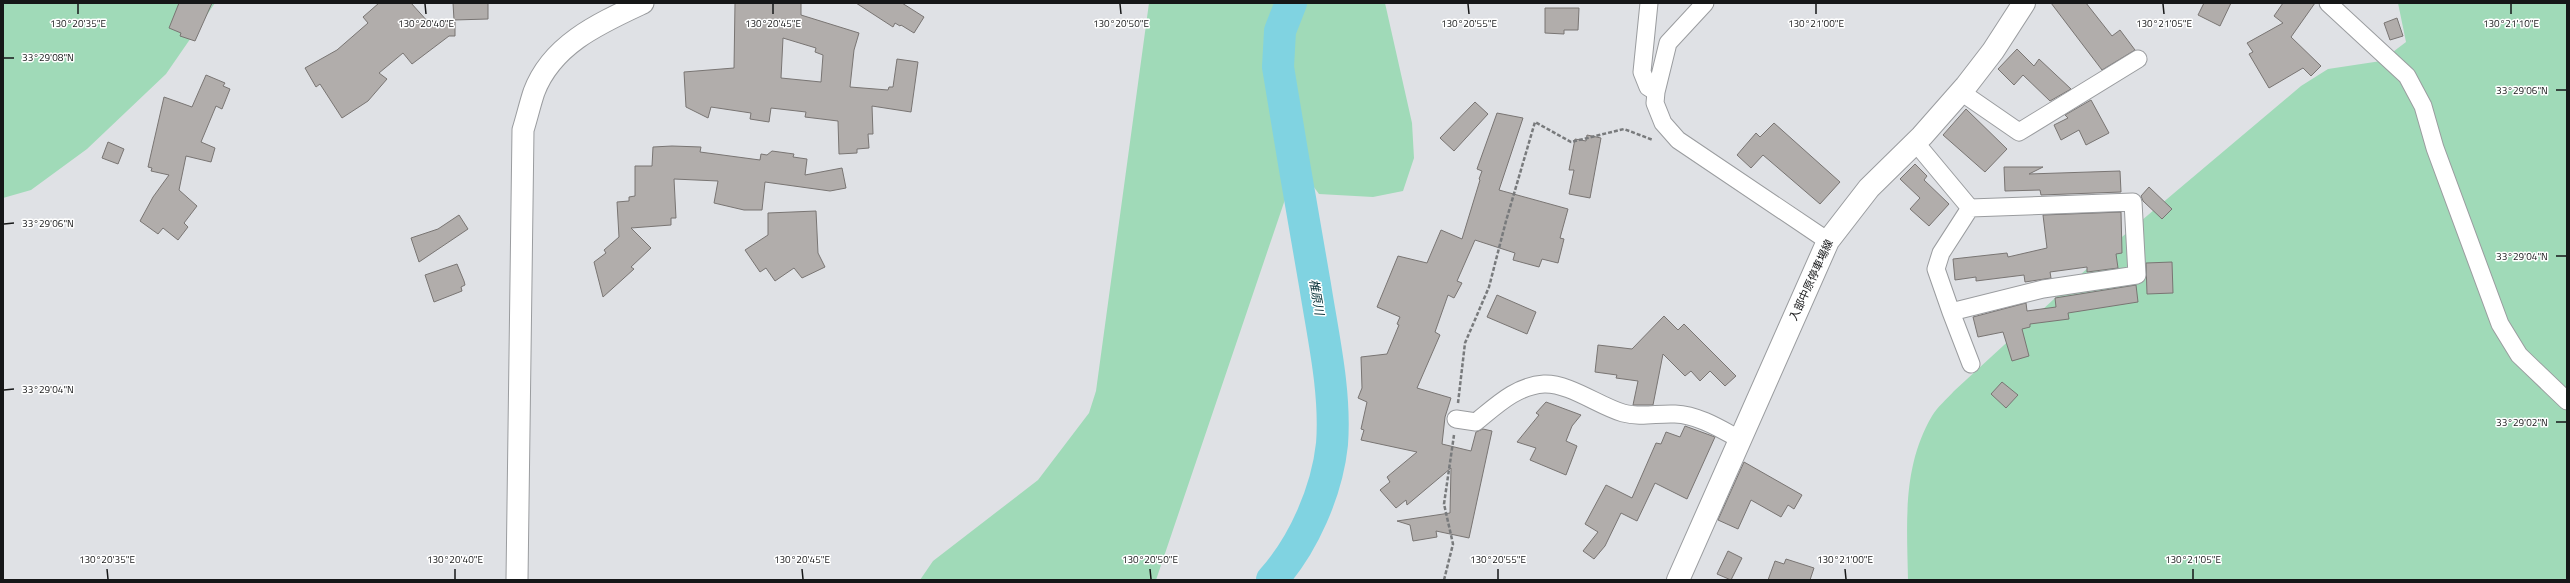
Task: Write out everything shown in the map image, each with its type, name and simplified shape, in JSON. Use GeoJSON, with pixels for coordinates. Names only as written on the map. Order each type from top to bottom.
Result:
{"type":"FeatureCollection","features":[{"type":"Feature","properties":{"kind":"main road","name":"入部中原停車場線"},"geometry":{"type":"LineString","coordinates":[[1678,580],[1739,438],[1828,241],[1869,188],[1915,142],[1961,92],[1993,51],[2024,3]]}},
{"type":"Feature","properties":{"kind":"street"},"geometry":{"type":"LineString","coordinates":[[517,580],[523,130],[535,90],[552,60],[576,38],[643,3]]}},
{"type":"Feature","properties":{"kind":"street"},"geometry":{"type":"LineString","coordinates":[[1649,3],[1642,72],[1648,87],[1656,92]]}},
{"type":"Feature","properties":{"kind":"street"},"geometry":{"type":"LineString","coordinates":[[1705,3],[1668,43],[1656,92],[1655,103],[1663,123],[1678,140],[1828,241]]}},
{"type":"Feature","properties":{"kind":"street"},"geometry":{"type":"LineString","coordinates":[[2328,3],[2408,76],[2423,106],[2435,148],[2500,324],[2519,355],[2567,401]]}},
{"type":"Feature","properties":{"kind":"street"},"geometry":{"type":"LineString","coordinates":[[1961,92],[2019,132],[2138,59]]}},
{"type":"Feature","properties":{"kind":"street"},"geometry":{"type":"LineString","coordinates":[[1915,142],[1970,208]]}},
{"type":"Feature","properties":{"kind":"street"},"geometry":{"type":"LineString","coordinates":[[1951,312],[2043,289],[2137,275],[2133,202],[1970,208]]}},
{"type":"Feature","properties":{"kind":"street"},"geometry":{"type":"LineString","coordinates":[[1970,208],[1941,253],[1936,269],[1971,364]]}},
{"type":"Feature","properties":{"kind":"street"},"geometry":{"type":"LineString","coordinates":[[1456,419],[1476,422],[1514,392],[1526,387],[1545,384],[1558,386],[1622,413],[1640,416],[1675,414],[1704,420],[1739,438]]}},
{"type":"Feature","properties":{"kind":"path"},"geometry":{"type":"LineString","coordinates":[[1444,580],[1453,544],[1444,504],[1465,343],[1489,287],[1506,220],[1535,122],[1571,142],[1624,130],[1667,145],[1678,140]]}},
{"type":"Feature","properties":{"kind":"green space"},"geometry":{"type":"Polygon","coordinates":[[[3,3],[215,3],[166,74],[87,149],[31,190],[3,198],[3,3]]]}},
{"type":"Feature","properties":{"kind":"green space"},"geometry":{"type":"Polygon","coordinates":[[[1149,3],[1385,3],[1412,123],[1414,158],[1403,191],[1373,197],[1319,194],[1297,164],[1156,580],[920,580],[933,561],[1038,480],[1089,413],[1096,391],[1149,3]]]}},
{"type":"Feature","properties":{"kind":"green space"},"geometry":{"type":"Polygon","coordinates":[[[2398,3],[2567,3],[2567,580],[1908,580],[1907,517],[1911,476],[1915,455],[1922,435],[1937,409],[1954,391],[2116,242],[2301,86],[2328,69],[2381,61],[2406,42],[2398,3]]]}},
{"type":"Feature","properties":{"kind":"building"},"geometry":{"type":"Polygon","coordinates":[[[179,3],[212,3],[195,41],[180,36],[181,33],[169,28],[179,3]]]}},
{"type":"Feature","properties":{"kind":"building"},"geometry":{"type":"Polygon","coordinates":[[[379,3],[411,3],[429,23],[455,22],[455,36],[449,36],[412,64],[403,53],[379,73],[387,79],[368,101],[342,118],[320,84],[316,87],[305,68],[337,50],[368,23],[363,17],[379,3]]]}},
{"type":"Feature","properties":{"kind":"building"},"geometry":{"type":"Polygon","coordinates":[[[453,3],[488,3],[488,19],[454,20],[453,3]]]}},
{"type":"Feature","properties":{"kind":"building"},"geometry":{"type":"Polygon","coordinates":[[[735,3],[801,3],[801,15],[859,33],[854,50],[850,87],[888,90],[889,87],[893,87],[897,59],[918,62],[911,112],[872,106],[873,134],[868,134],[869,148],[857,149],[857,153],[839,154],[838,121],[805,117],[806,112],[771,108],[769,122],[750,119],[751,113],[711,107],[708,118],[686,107],[684,72],[734,68],[735,3]],[[783,38],[781,78],[821,82],[823,55],[815,52],[816,48],[783,38]]]}},
{"type":"Feature","properties":{"kind":"building"},"geometry":{"type":"Polygon","coordinates":[[[856,3],[902,3],[924,17],[914,33],[895,23],[893,27],[856,3]]]}},
{"type":"Feature","properties":{"kind":"building"},"geometry":{"type":"Polygon","coordinates":[[[2051,3],[2086,3],[2112,36],[2120,30],[2135,50],[2102,70],[2051,3]]]}},
{"type":"Feature","properties":{"kind":"building"},"geometry":{"type":"Polygon","coordinates":[[[2204,3],[2231,3],[2220,26],[2198,15],[2204,3]]]}},
{"type":"Feature","properties":{"kind":"building"},"geometry":{"type":"Polygon","coordinates":[[[2283,3],[2315,3],[2291,37],[2321,66],[2311,76],[2303,68],[2269,88],[2249,54],[2253,52],[2247,43],[2283,23],[2274,16],[2283,3]]]}},
{"type":"Feature","properties":{"kind":"building"},"geometry":{"type":"Polygon","coordinates":[[[1545,8],[1579,8],[1578,30],[1564,30],[1564,34],[1545,33],[1545,8]]]}},
{"type":"Feature","properties":{"kind":"building"},"geometry":{"type":"Polygon","coordinates":[[[2397,18],[2403,36],[2390,40],[2384,23],[2397,18]]]}},
{"type":"Feature","properties":{"kind":"building"},"geometry":{"type":"Polygon","coordinates":[[[2017,49],[2034,66],[2039,59],[2071,89],[2050,101],[2023,75],[2014,85],[1998,69],[2017,49]]]}},
{"type":"Feature","properties":{"kind":"building"},"geometry":{"type":"Polygon","coordinates":[[[206,75],[225,83],[223,86],[230,89],[222,109],[216,106],[201,142],[215,148],[211,162],[186,156],[179,190],[197,206],[184,223],[188,227],[178,240],[163,228],[158,234],[140,221],[153,197],[169,175],[151,171],[152,168],[148,167],[164,97],[192,107],[206,75]]]}},
{"type":"Feature","properties":{"kind":"building"},"geometry":{"type":"Polygon","coordinates":[[[2091,100],[2109,133],[2086,145],[2079,130],[2061,140],[2054,125],[2068,118],[2065,115],[2091,100]]]}},
{"type":"Feature","properties":{"kind":"building"},"geometry":{"type":"Polygon","coordinates":[[[1475,102],[1488,114],[1454,151],[1440,138],[1475,102]]]}},
{"type":"Feature","properties":{"kind":"building"},"geometry":{"type":"Polygon","coordinates":[[[1966,109],[2007,149],[1985,172],[1943,135],[1966,109]]]}},
{"type":"Feature","properties":{"kind":"building"},"geometry":{"type":"Polygon","coordinates":[[[1497,113],[1523,118],[1499,190],[1568,209],[1560,238],[1564,239],[1558,263],[1542,259],[1539,267],[1513,260],[1515,253],[1475,240],[1457,281],[1462,283],[1454,298],[1448,295],[1435,332],[1440,335],[1417,388],[1451,398],[1445,417],[1442,444],[1471,451],[1476,432],[1483,429],[1492,431],[1469,538],[1436,531],[1437,537],[1413,541],[1410,525],[1397,521],[1450,513],[1451,468],[1407,505],[1406,500],[1396,508],[1380,490],[1390,482],[1387,477],[1417,452],[1361,440],[1364,430],[1361,429],[1367,402],[1358,398],[1362,388],[1361,357],[1387,354],[1399,325],[1397,324],[1400,317],[1377,307],[1398,256],[1427,263],[1441,230],[1462,239],[1482,171],[1477,169],[1497,113]]]}},
{"type":"Feature","properties":{"kind":"building"},"geometry":{"type":"Polygon","coordinates":[[[1774,123],[1840,182],[1820,204],[1763,155],[1751,168],[1737,155],[1756,133],[1760,137],[1774,123]]]}},
{"type":"Feature","properties":{"kind":"building"},"geometry":{"type":"Polygon","coordinates":[[[1587,135],[1601,138],[1590,198],[1569,194],[1574,170],[1569,170],[1575,139],[1586,141],[1587,135]]]}},
{"type":"Feature","properties":{"kind":"building"},"geometry":{"type":"Polygon","coordinates":[[[108,142],[124,149],[118,164],[102,158],[108,142]]]}},
{"type":"Feature","properties":{"kind":"building"},"geometry":{"type":"Polygon","coordinates":[[[653,147],[701,147],[700,152],[760,160],[761,154],[767,155],[772,151],[794,154],[793,157],[807,159],[805,175],[842,168],[846,188],[830,191],[765,182],[762,210],[744,210],[714,203],[718,181],[674,179],[676,218],[671,218],[671,225],[631,228],[651,248],[631,267],[634,269],[603,297],[594,262],[606,253],[604,250],[619,237],[617,202],[629,201],[629,197],[635,196],[635,166],[652,166],[653,147]]]}},
{"type":"Feature","properties":{"kind":"building"},"geometry":{"type":"Polygon","coordinates":[[[1915,164],[1927,176],[1924,180],[1949,204],[1929,226],[1910,209],[1920,198],[1900,179],[1915,164]]]}},
{"type":"Feature","properties":{"kind":"building"},"geometry":{"type":"Polygon","coordinates":[[[2004,167],[2043,167],[2029,174],[2120,171],[2121,192],[2041,195],[2040,190],[2005,191],[2004,167]]]}},
{"type":"Feature","properties":{"kind":"building"},"geometry":{"type":"Polygon","coordinates":[[[2149,187],[2172,209],[2162,219],[2143,201],[2141,196],[2149,187]]]}},
{"type":"Feature","properties":{"kind":"building"},"geometry":{"type":"Polygon","coordinates":[[[816,211],[818,253],[825,267],[802,278],[794,268],[775,281],[766,268],[760,272],[745,250],[768,235],[768,213],[816,211]]]}},
{"type":"Feature","properties":{"kind":"building"},"geometry":{"type":"Polygon","coordinates":[[[2121,212],[2122,253],[2116,254],[2118,268],[2087,272],[2087,267],[2050,272],[2051,278],[2025,282],[2024,275],[1976,281],[1976,277],[1955,280],[1953,259],[2007,253],[2008,257],[2047,248],[2043,215],[2121,212]]]}},
{"type":"Feature","properties":{"kind":"building"},"geometry":{"type":"Polygon","coordinates":[[[459,215],[468,229],[419,262],[411,238],[438,229],[459,215]]]}},
{"type":"Feature","properties":{"kind":"building"},"geometry":{"type":"Polygon","coordinates":[[[2172,262],[2173,293],[2147,294],[2146,263],[2172,262]]]}},
{"type":"Feature","properties":{"kind":"building"},"geometry":{"type":"Polygon","coordinates":[[[457,264],[465,285],[461,287],[462,291],[434,302],[425,275],[457,264]]]}},
{"type":"Feature","properties":{"kind":"building"},"geometry":{"type":"Polygon","coordinates":[[[2136,285],[2138,302],[2068,313],[2069,319],[2030,324],[2030,327],[2022,329],[2029,356],[2012,361],[2003,332],[1978,337],[1973,317],[2026,303],[2027,311],[2056,307],[2055,298],[2136,285]]]}},
{"type":"Feature","properties":{"kind":"building"},"geometry":{"type":"Polygon","coordinates":[[[1497,295],[1536,312],[1527,334],[1487,317],[1497,295]]]}},
{"type":"Feature","properties":{"kind":"building"},"geometry":{"type":"Polygon","coordinates":[[[1664,316],[1678,330],[1684,324],[1736,376],[1725,386],[1710,371],[1700,381],[1691,371],[1685,376],[1663,354],[1653,405],[1633,405],[1638,381],[1616,378],[1617,375],[1595,372],[1598,345],[1632,349],[1664,316]]]}},
{"type":"Feature","properties":{"kind":"building"},"geometry":{"type":"Polygon","coordinates":[[[2002,382],[2018,395],[2006,408],[1991,394],[2002,382]]]}},
{"type":"Feature","properties":{"kind":"building"},"geometry":{"type":"Polygon","coordinates":[[[1546,402],[1581,415],[1572,426],[1566,441],[1577,446],[1566,475],[1530,460],[1536,448],[1517,442],[1539,415],[1536,413],[1546,402]]]}},
{"type":"Feature","properties":{"kind":"building"},"geometry":{"type":"Polygon","coordinates":[[[1685,426],[1715,437],[1687,499],[1655,483],[1637,521],[1621,513],[1605,546],[1594,559],[1583,551],[1598,532],[1585,524],[1606,485],[1632,498],[1656,443],[1661,444],[1666,432],[1680,437],[1685,426]]]}},
{"type":"Feature","properties":{"kind":"building"},"geometry":{"type":"Polygon","coordinates":[[[1744,462],[1802,495],[1794,509],[1788,505],[1781,517],[1751,500],[1738,529],[1718,520],[1744,462]]]}},
{"type":"Feature","properties":{"kind":"building"},"geometry":{"type":"Polygon","coordinates":[[[1728,551],[1742,558],[1731,580],[1717,574],[1728,551]]]}},
{"type":"Feature","properties":{"kind":"building"},"geometry":{"type":"Polygon","coordinates":[[[1786,559],[1814,568],[1810,580],[1768,580],[1775,561],[1784,564],[1786,559]]]}},
{"type":"Feature","properties":{"kind":"waterway","name":"椎原川"},"geometry":{"type":"LineString","coordinates":[[1272,580],[1284,566],[1304,534],[1312,516],[1325,480],[1332,444],[1333,424],[1325,344],[1278,67],[1280,31],[1291,3]]}}]}
